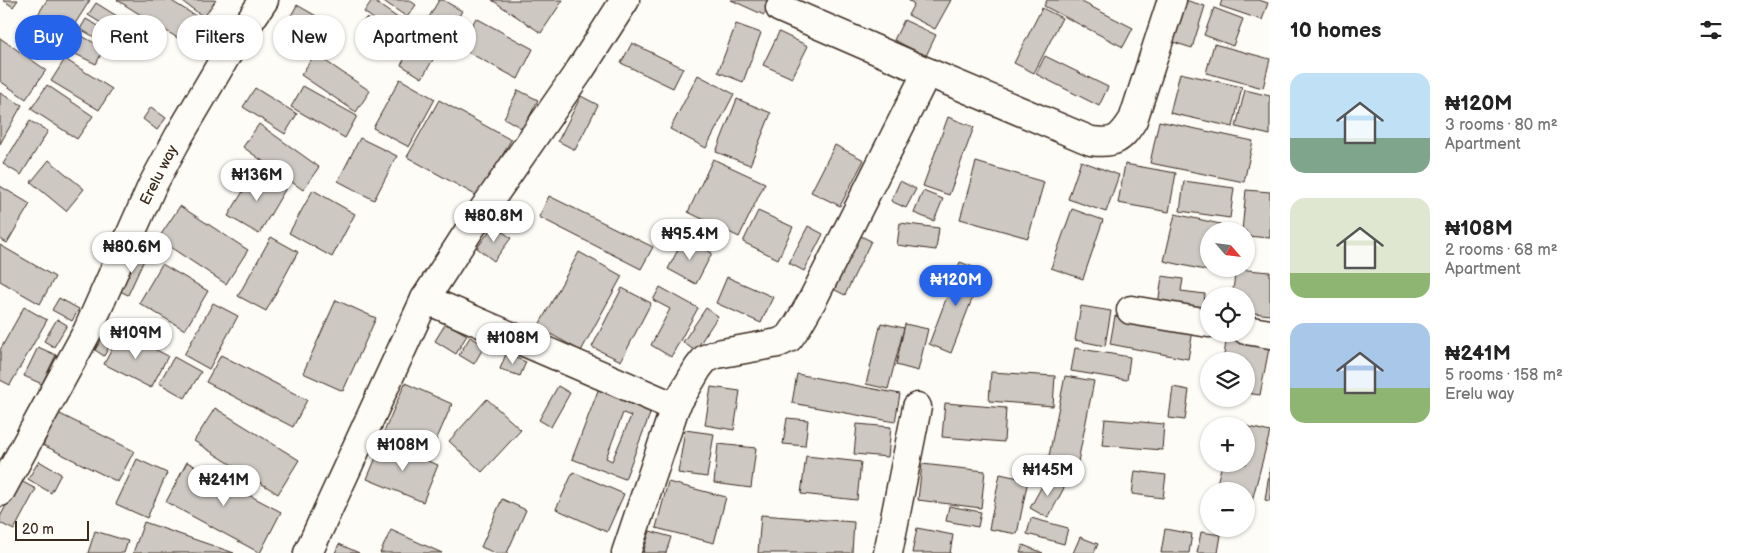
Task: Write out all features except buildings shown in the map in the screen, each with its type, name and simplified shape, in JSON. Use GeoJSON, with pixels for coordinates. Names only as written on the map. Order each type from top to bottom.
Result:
{"type":"FeatureCollection","features":[{"type":"Feature","properties":{"kind":"street","name":"Erelu way"},"geometry":{"type":"LineString","coordinates":[[0,492],[87,332],[152,186],[226,56],[264,0]]}},
{"type":"Feature","properties":{"kind":"street"},"geometry":{"type":"LineString","coordinates":[[308,553],[425,299],[472,226],[580,70],[625,0]]}},
{"type":"Feature","properties":{"kind":"street"},"geometry":{"type":"LineString","coordinates":[[780,8],[1091,141],[1107,143],[1123,136],[1133,120],[1172,0]]}},
{"type":"Feature","properties":{"kind":"street"},"geometry":{"type":"LineString","coordinates":[[626,553],[675,407],[705,358],[717,354],[778,343],[788,338],[813,299],[927,72]]}},
{"type":"Feature","properties":{"kind":"street"},"geometry":{"type":"LineString","coordinates":[[425,299],[675,407]]}},
{"type":"Feature","properties":{"kind":"street"},"geometry":{"type":"LineString","coordinates":[[1131,310],[1200,322]]}},
{"type":"Feature","properties":{"kind":"street"},"geometry":{"type":"LineString","coordinates":[[1255,332],[1270,334]]}},
{"type":"Feature","properties":{"kind":"street"},"geometry":{"type":"LineString","coordinates":[[888,553],[916,407]]}}]}
